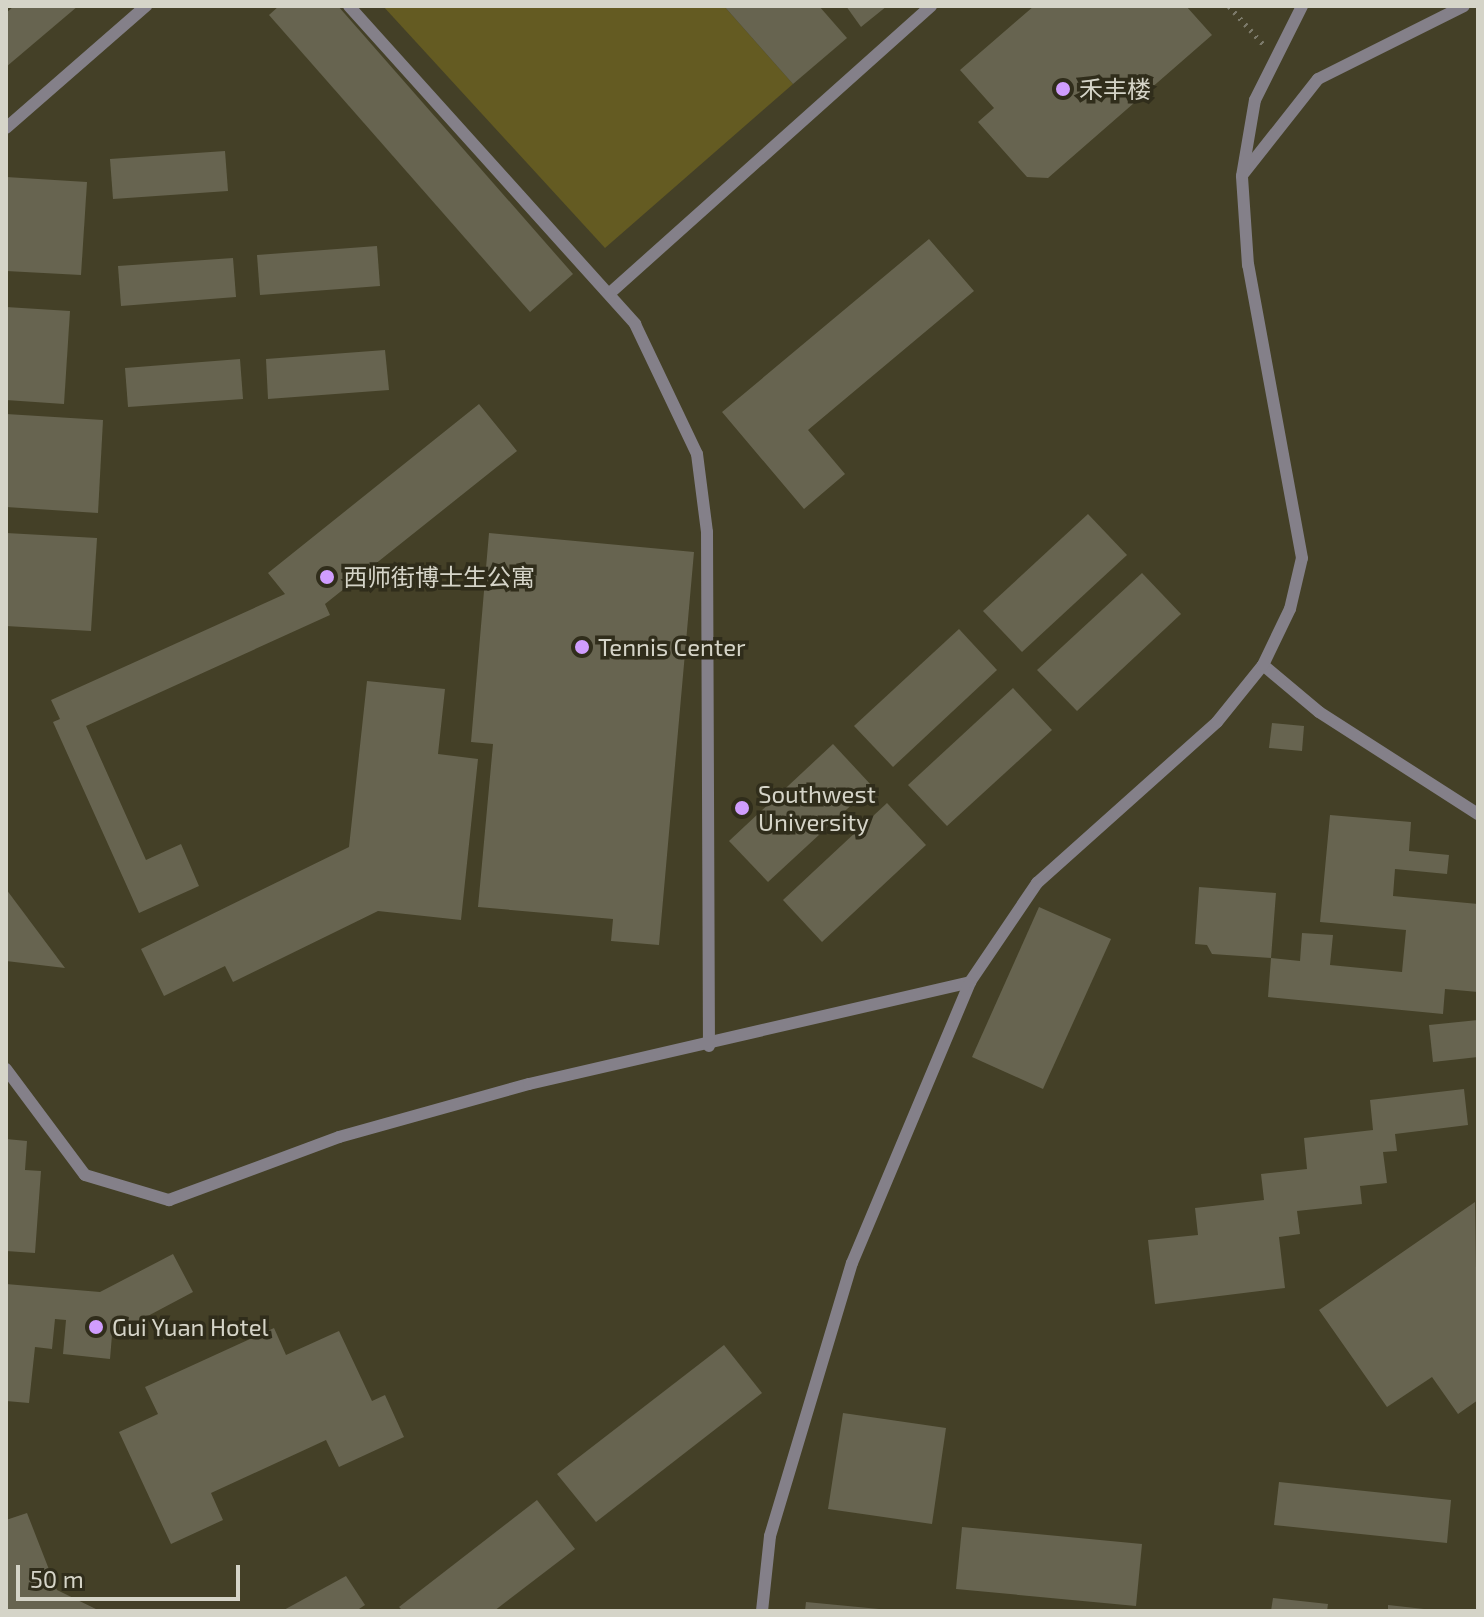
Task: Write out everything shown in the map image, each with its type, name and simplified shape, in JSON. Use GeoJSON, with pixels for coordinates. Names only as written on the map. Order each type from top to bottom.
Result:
{"type":"FeatureCollection","features":[{"type":"Feature","properties":{"kind":"lane"},"geometry":{"type":"LineString","coordinates":[[6,128],[146,6]]}},
{"type":"Feature","properties":{"kind":"lane"},"geometry":{"type":"LineString","coordinates":[[349,6],[610,293],[668,380],[697,454],[707,532],[709,1046]]}},
{"type":"Feature","properties":{"kind":"lane"},"geometry":{"type":"LineString","coordinates":[[610,293],[931,6]]}},
{"type":"Feature","properties":{"kind":"lane"},"geometry":{"type":"LineString","coordinates":[[762,1611],[770,1536],[843,1291],[970,982],[1037,883],[1217,722],[1263,665],[1290,609],[1302,558],[1248,265],[1242,176],[1255,100],[1302,6]]}},
{"type":"Feature","properties":{"kind":"lane"},"geometry":{"type":"LineString","coordinates":[[1242,176],[1318,79],[1464,6]]}},
{"type":"Feature","properties":{"kind":"lane"},"geometry":{"type":"LineString","coordinates":[[1263,665],[1319,712],[1478,814]]}},
{"type":"Feature","properties":{"kind":"lane"},"geometry":{"type":"LineString","coordinates":[[6,1069],[85,1175],[169,1200],[354,1133],[529,1084],[709,1046],[970,982]]}},
{"type":"Feature","properties":{"kind":"path"},"geometry":{"type":"LineString","coordinates":[[1229,6],[1275,59]]}},
{"type":"Feature","properties":{"kind":"shaded area","name":"Southwest University"},"geometry":{"type":"Polygon","coordinates":[[[6,6],[1478,6],[1478,1611],[6,1611],[6,6]]]}},
{"type":"Feature","properties":{"kind":"shaded area"},"geometry":{"type":"Polygon","coordinates":[[[383,6],[724,6],[793,84],[605,248],[383,6]]]}},
{"type":"Feature","properties":{"kind":"building"},"geometry":{"type":"Polygon","coordinates":[[[14,6],[78,6],[6,67],[6,13],[14,6]]]}},
{"type":"Feature","properties":{"kind":"building"},"geometry":{"type":"Polygon","coordinates":[[[279,6],[338,6],[573,274],[530,312],[269,15],[279,6]]]}},
{"type":"Feature","properties":{"kind":"building"},"geometry":{"type":"Polygon","coordinates":[[[724,6],[819,6],[847,38],[793,84],[724,6]]]}},
{"type":"Feature","properties":{"kind":"building"},"geometry":{"type":"Polygon","coordinates":[[[846,6],[887,6],[861,27],[846,6]]]}},
{"type":"Feature","properties":{"kind":"building","name":"禾丰楼"},"geometry":{"type":"Polygon","coordinates":[[[1034,6],[1186,6],[1212,35],[1048,178],[1027,177],[978,122],[994,108],[960,70],[1034,6]]]}},
{"type":"Feature","properties":{"kind":"building"},"geometry":{"type":"Polygon","coordinates":[[[225,151],[228,191],[113,199],[110,159],[225,151]]]}},
{"type":"Feature","properties":{"kind":"building"},"geometry":{"type":"Polygon","coordinates":[[[6,177],[87,182],[81,275],[6,271],[6,177]]]}},
{"type":"Feature","properties":{"kind":"building"},"geometry":{"type":"Polygon","coordinates":[[[929,239],[974,291],[808,430],[845,474],[804,509],[722,412],[929,239]]]}},
{"type":"Feature","properties":{"kind":"building"},"geometry":{"type":"Polygon","coordinates":[[[377,246],[380,286],[260,295],[257,255],[377,246]]]}},
{"type":"Feature","properties":{"kind":"building"},"geometry":{"type":"Polygon","coordinates":[[[233,258],[236,297],[121,306],[118,266],[233,258]]]}},
{"type":"Feature","properties":{"kind":"building"},"geometry":{"type":"Polygon","coordinates":[[[6,307],[70,311],[64,404],[6,400],[6,307]]]}},
{"type":"Feature","properties":{"kind":"building"},"geometry":{"type":"Polygon","coordinates":[[[385,350],[389,390],[268,399],[266,359],[385,350]]]}},
{"type":"Feature","properties":{"kind":"building"},"geometry":{"type":"Polygon","coordinates":[[[240,359],[243,399],[128,407],[125,368],[240,359]]]}},
{"type":"Feature","properties":{"kind":"building"},"geometry":{"type":"Polygon","coordinates":[[[479,404],[517,451],[325,604],[330,615],[86,726],[146,860],[181,844],[199,886],[139,913],[53,722],[60,719],[51,700],[285,594],[268,573],[479,404]]]}},
{"type":"Feature","properties":{"kind":"building"},"geometry":{"type":"Polygon","coordinates":[[[6,414],[103,420],[98,513],[6,507],[6,414]]]}},
{"type":"Feature","properties":{"kind":"building"},"geometry":{"type":"Polygon","coordinates":[[[1088,514],[1127,555],[1022,652],[983,611],[1088,514]]]}},
{"type":"Feature","properties":{"kind":"building"},"geometry":{"type":"Polygon","coordinates":[[[6,533],[97,538],[91,631],[6,626],[6,533]]]}},
{"type":"Feature","properties":{"kind":"building","name":"Tennis Center"},"geometry":{"type":"Polygon","coordinates":[[[489,533],[694,552],[659,945],[611,941],[613,919],[478,907],[493,744],[471,742],[489,533]]]}},
{"type":"Feature","properties":{"kind":"building"},"geometry":{"type":"Polygon","coordinates":[[[1142,573],[1181,614],[1077,711],[1037,670],[1142,573]]]}},
{"type":"Feature","properties":{"kind":"building"},"geometry":{"type":"Polygon","coordinates":[[[959,629],[997,670],[893,767],[854,726],[959,629]]]}},
{"type":"Feature","properties":{"kind":"building"},"geometry":{"type":"Polygon","coordinates":[[[367,681],[445,689],[438,754],[478,759],[461,920],[378,911],[233,982],[225,966],[164,996],[141,949],[349,847],[367,681]]]}},
{"type":"Feature","properties":{"kind":"building"},"geometry":{"type":"Polygon","coordinates":[[[1013,688],[1052,730],[947,826],[908,785],[1013,688]]]}},
{"type":"Feature","properties":{"kind":"building"},"geometry":{"type":"Polygon","coordinates":[[[1272,723],[1304,726],[1302,751],[1269,748],[1272,723]]]}},
{"type":"Feature","properties":{"kind":"building"},"geometry":{"type":"Polygon","coordinates":[[[833,744],[872,786],[768,882],[729,841],[833,744]]]}},
{"type":"Feature","properties":{"kind":"building"},"geometry":{"type":"Polygon","coordinates":[[[887,803],[926,845],[822,942],[783,900],[887,803]]]}},
{"type":"Feature","properties":{"kind":"building"},"geometry":{"type":"Polygon","coordinates":[[[1330,815],[1411,822],[1409,851],[1449,855],[1447,874],[1395,869],[1393,896],[1478,904],[1478,992],[1445,989],[1443,1014],[1268,997],[1271,958],[1300,961],[1302,933],[1333,935],[1330,965],[1402,972],[1406,930],[1320,922],[1330,815]]]}},
{"type":"Feature","properties":{"kind":"building"},"geometry":{"type":"Polygon","coordinates":[[[1199,887],[1276,893],[1271,958],[1212,954],[1207,945],[1195,944],[1199,887]]]}},
{"type":"Feature","properties":{"kind":"building"},"geometry":{"type":"Polygon","coordinates":[[[6,889],[65,968],[6,961],[6,889]]]}},
{"type":"Feature","properties":{"kind":"building"},"geometry":{"type":"Polygon","coordinates":[[[1039,907],[1111,939],[1043,1089],[972,1057],[1039,907]]]}},
{"type":"Feature","properties":{"kind":"building"},"geometry":{"type":"Polygon","coordinates":[[[1478,1020],[1478,1057],[1433,1062],[1429,1025],[1478,1020]]]}},
{"type":"Feature","properties":{"kind":"building"},"geometry":{"type":"Polygon","coordinates":[[[1464,1089],[1468,1125],[1395,1134],[1397,1151],[1383,1152],[1387,1183],[1360,1186],[1362,1204],[1297,1211],[1300,1234],[1279,1237],[1285,1288],[1155,1304],[1148,1240],[1198,1235],[1195,1208],[1264,1200],[1261,1174],[1307,1169],[1304,1138],[1373,1130],[1370,1100],[1464,1089]]]}},
{"type":"Feature","properties":{"kind":"building"},"geometry":{"type":"Polygon","coordinates":[[[6,1139],[27,1141],[25,1170],[41,1171],[35,1253],[6,1251],[6,1139]]]}},
{"type":"Feature","properties":{"kind":"building"},"geometry":{"type":"Polygon","coordinates":[[[1475,1202],[1478,1400],[1458,1414],[1432,1377],[1387,1407],[1319,1310],[1475,1202]]]}},
{"type":"Feature","properties":{"kind":"building","name":"Gui Yuan Hotel"},"geometry":{"type":"Polygon","coordinates":[[[173,1254],[193,1292],[112,1335],[110,1359],[63,1354],[66,1320],[55,1319],[52,1349],[35,1347],[29,1403],[6,1401],[6,1284],[100,1292],[173,1254]]]}},
{"type":"Feature","properties":{"kind":"building"},"geometry":{"type":"Polygon","coordinates":[[[274,1328],[286,1355],[339,1331],[372,1401],[385,1395],[404,1437],[339,1467],[326,1440],[211,1493],[223,1520],[171,1544],[119,1432],[158,1414],[145,1387],[274,1328]]]}},
{"type":"Feature","properties":{"kind":"building"},"geometry":{"type":"Polygon","coordinates":[[[724,1345],[762,1393],[596,1522],[557,1474],[724,1345]]]}},
{"type":"Feature","properties":{"kind":"building"},"geometry":{"type":"Polygon","coordinates":[[[843,1413],[946,1428],[932,1524],[828,1509],[843,1413]]]}},
{"type":"Feature","properties":{"kind":"building"},"geometry":{"type":"Polygon","coordinates":[[[1279,1482],[1451,1500],[1447,1543],[1274,1525],[1279,1482]]]}},
{"type":"Feature","properties":{"kind":"building"},"geometry":{"type":"Polygon","coordinates":[[[537,1500],[575,1549],[494,1611],[403,1611],[399,1607],[537,1500]]]}},
{"type":"Feature","properties":{"kind":"building"},"geometry":{"type":"Polygon","coordinates":[[[27,1513],[57,1590],[100,1611],[6,1611],[6,1520],[27,1513]]]}},
{"type":"Feature","properties":{"kind":"building"},"geometry":{"type":"Polygon","coordinates":[[[962,1527],[1142,1544],[1136,1606],[956,1589],[962,1527]]]}},
{"type":"Feature","properties":{"kind":"building"},"geometry":{"type":"Polygon","coordinates":[[[346,1576],[365,1605],[356,1611],[282,1611],[346,1576]]]}},
{"type":"Feature","properties":{"kind":"building"},"geometry":{"type":"Polygon","coordinates":[[[1273,1598],[1328,1604],[1327,1611],[1271,1611],[1273,1598]]]}},
{"type":"Feature","properties":{"kind":"building"},"geometry":{"type":"Polygon","coordinates":[[[806,1602],[879,1609],[879,1611],[805,1611],[806,1602]]]}},
{"type":"Feature","properties":{"kind":"building"},"geometry":{"type":"Polygon","coordinates":[[[1388,1605],[1424,1609],[1424,1611],[1388,1611],[1388,1605]]]}},
{"type":"Feature","properties":{"kind":"place","name":"禾丰楼"},"geometry":{"type":"Point","coordinates":[1063,89]}},
{"type":"Feature","properties":{"kind":"place","name":"西师街博士生公寓"},"geometry":{"type":"Point","coordinates":[327,577]}},
{"type":"Feature","properties":{"kind":"place","name":"Tennis Center"},"geometry":{"type":"Point","coordinates":[582,647]}},
{"type":"Feature","properties":{"kind":"place","name":"Southwest University"},"geometry":{"type":"Point","coordinates":[742,808]}},
{"type":"Feature","properties":{"kind":"place","name":"Gui Yuan Hotel"},"geometry":{"type":"Point","coordinates":[96,1327]}}]}
